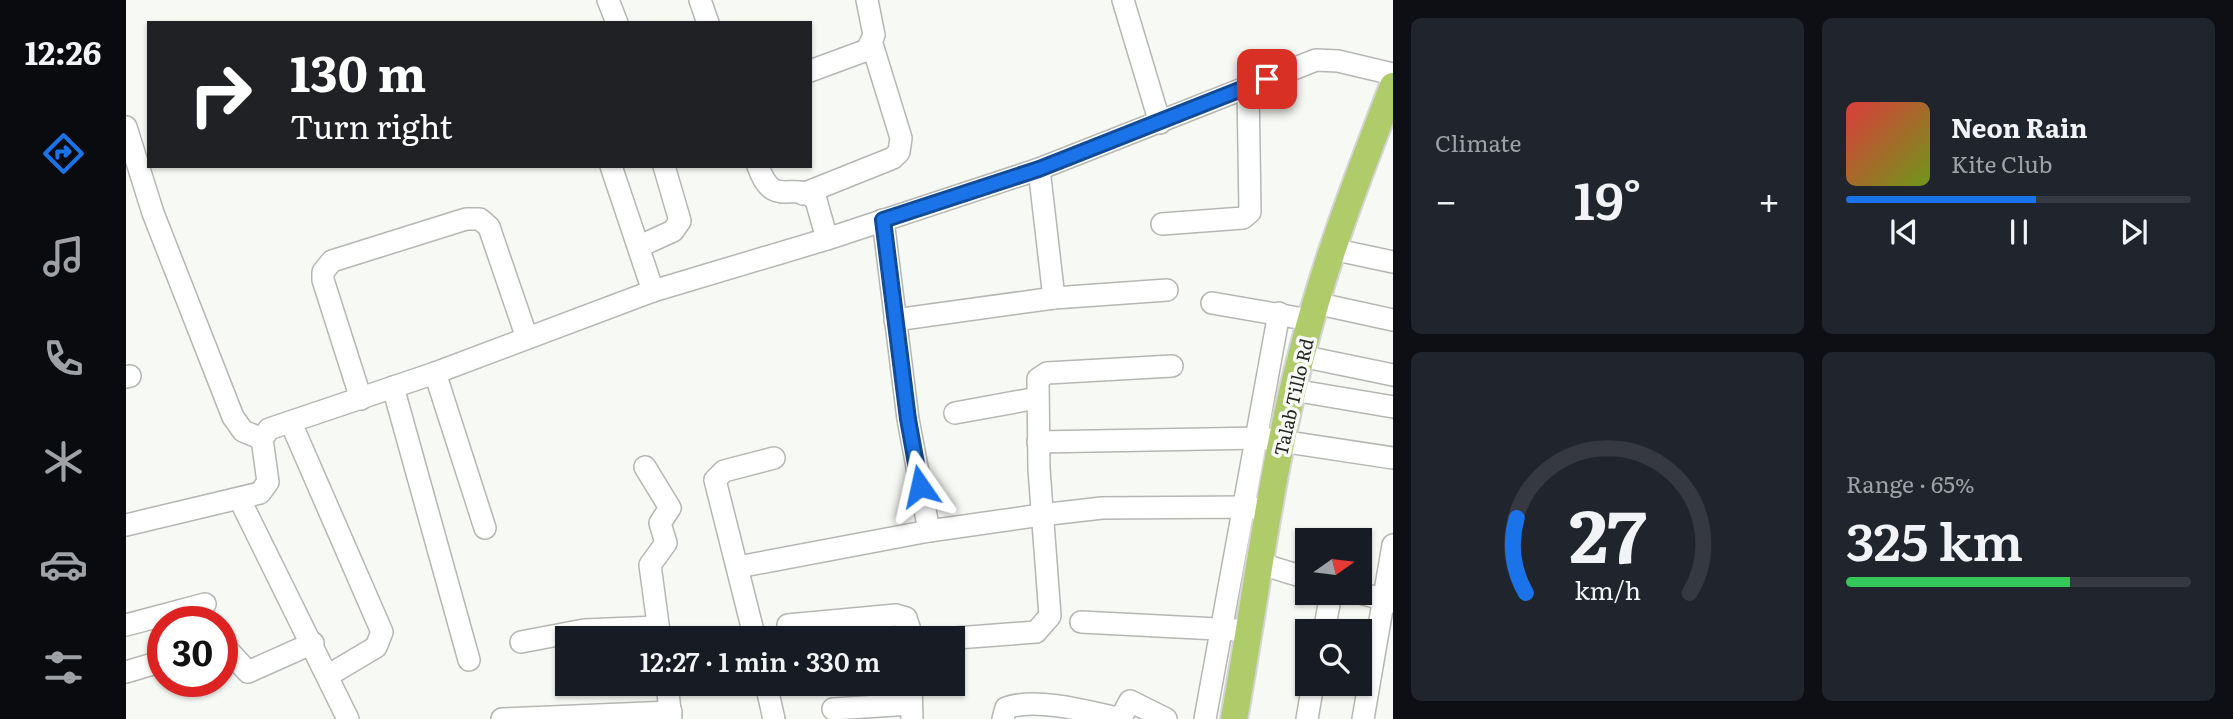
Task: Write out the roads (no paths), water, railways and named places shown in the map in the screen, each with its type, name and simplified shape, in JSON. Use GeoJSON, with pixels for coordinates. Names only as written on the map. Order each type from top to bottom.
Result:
{"type":"FeatureCollection","features":[{"type":"Feature","properties":{"kind":"main road","name":"Talab Tillo Rd"},"geometry":{"type":"LineString","coordinates":[[1234,719],[1233,629],[1261,564],[1254,509],[1268,438],[1293,390],[1301,356],[1297,313],[1332,249],[1393,87]]}},
{"type":"Feature","properties":{"kind":"street"},"geometry":{"type":"LineString","coordinates":[[608,0],[616,21]]}},
{"type":"Feature","properties":{"kind":"street"},"geometry":{"type":"LineString","coordinates":[[700,0],[707,21]]}},
{"type":"Feature","properties":{"kind":"street"},"geometry":{"type":"LineString","coordinates":[[803,194],[893,158],[899,152],[901,138],[872,44],[873,27],[867,0]]}},
{"type":"Feature","properties":{"kind":"street"},"geometry":{"type":"LineString","coordinates":[[1123,0],[1160,123]]}},
{"type":"Feature","properties":{"kind":"street"},"geometry":{"type":"LineString","coordinates":[[812,70],[853,58],[872,44]]}},
{"type":"Feature","properties":{"kind":"street"},"geometry":{"type":"LineString","coordinates":[[126,525],[260,494],[268,482],[262,439],[269,429],[291,424],[435,373],[653,291],[827,239],[1039,169],[1304,64],[1325,59],[1393,74]]}},
{"type":"Feature","properties":{"kind":"street"},"geometry":{"type":"LineString","coordinates":[[1162,224],[1243,218],[1250,212],[1248,87]]}},
{"type":"Feature","properties":{"kind":"street"},"geometry":{"type":"LineString","coordinates":[[126,127],[153,213],[233,417],[243,431],[262,439]]}},
{"type":"Feature","properties":{"kind":"street"},"geometry":{"type":"LineString","coordinates":[[612,168],[653,291]]}},
{"type":"Feature","properties":{"kind":"street"},"geometry":{"type":"LineString","coordinates":[[640,246],[673,231],[680,221],[665,168]]}},
{"type":"Feature","properties":{"kind":"street"},"geometry":{"type":"LineString","coordinates":[[759,168],[764,183],[775,192],[811,196],[820,208],[827,239]]}},
{"type":"Feature","properties":{"kind":"street"},"geometry":{"type":"LineString","coordinates":[[1039,169],[1054,298]]}},
{"type":"Feature","properties":{"kind":"street"},"geometry":{"type":"LineString","coordinates":[[360,399],[323,280],[323,271],[332,261],[466,219],[480,219],[489,227],[527,338]]}},
{"type":"Feature","properties":{"kind":"street"},"geometry":{"type":"LineString","coordinates":[[883,220],[908,419],[929,531]]}},
{"type":"Feature","properties":{"kind":"street"},"geometry":{"type":"LineString","coordinates":[[1332,249],[1393,262]]}},
{"type":"Feature","properties":{"kind":"street"},"geometry":{"type":"LineString","coordinates":[[895,320],[1054,298],[1167,290]]}},
{"type":"Feature","properties":{"kind":"street"},"geometry":{"type":"LineString","coordinates":[[1212,303],[1393,320]]}},
{"type":"Feature","properties":{"kind":"street"},"geometry":{"type":"LineString","coordinates":[[1268,438],[1297,313]]}},
{"type":"Feature","properties":{"kind":"street"},"geometry":{"type":"LineString","coordinates":[[1301,356],[1393,375]]}},
{"type":"Feature","properties":{"kind":"street"},"geometry":{"type":"LineString","coordinates":[[965,638],[1029,634],[1043,628],[1051,608],[1041,515],[1038,379],[1047,373],[1172,366]]}},
{"type":"Feature","properties":{"kind":"street"},"geometry":{"type":"LineString","coordinates":[[435,373],[485,528]]}},
{"type":"Feature","properties":{"kind":"street"},"geometry":{"type":"LineString","coordinates":[[393,387],[469,660]]}},
{"type":"Feature","properties":{"kind":"street"},"geometry":{"type":"LineString","coordinates":[[1293,390],[1393,407]]}},
{"type":"Feature","properties":{"kind":"street"},"geometry":{"type":"LineString","coordinates":[[956,413],[1037,398]]}},
{"type":"Feature","properties":{"kind":"street"},"geometry":{"type":"LineString","coordinates":[[291,424],[382,632],[376,647],[329,675]]}},
{"type":"Feature","properties":{"kind":"street"},"geometry":{"type":"LineString","coordinates":[[1038,442],[1268,438],[1393,458]]}},
{"type":"Feature","properties":{"kind":"street"},"geometry":{"type":"LineString","coordinates":[[752,626],[715,480],[724,471],[774,458]]}},
{"type":"Feature","properties":{"kind":"street"},"geometry":{"type":"LineString","coordinates":[[645,467],[670,508],[660,523],[666,543],[650,565],[658,626]]}},
{"type":"Feature","properties":{"kind":"street"},"geometry":{"type":"LineString","coordinates":[[240,500],[329,675],[348,719]]}},
{"type":"Feature","properties":{"kind":"street"},"geometry":{"type":"LineString","coordinates":[[738,567],[929,531],[1102,508],[1254,509],[1233,629],[1205,719]]}},
{"type":"Feature","properties":{"kind":"street"},"geometry":{"type":"LineString","coordinates":[[1363,719],[1387,601],[1393,545]]}},
{"type":"Feature","properties":{"kind":"street"},"geometry":{"type":"LineString","coordinates":[[1261,564],[1295,574]]}},
{"type":"Feature","properties":{"kind":"street"},"geometry":{"type":"LineString","coordinates":[[126,625],[205,604]]}},
{"type":"Feature","properties":{"kind":"street"},"geometry":{"type":"LineString","coordinates":[[788,625],[896,615],[906,618],[909,626]]}},
{"type":"Feature","properties":{"kind":"street"},"geometry":{"type":"LineString","coordinates":[[1081,622],[1233,629]]}},
{"type":"Feature","properties":{"kind":"street"},"geometry":{"type":"LineString","coordinates":[[521,642],[555,636]]}},
{"type":"Feature","properties":{"kind":"street"},"geometry":{"type":"LineString","coordinates":[[238,661],[248,672],[313,643]]}},
{"type":"Feature","properties":{"kind":"street"},"geometry":{"type":"LineString","coordinates":[[126,672],[147,666]]}},
{"type":"Feature","properties":{"kind":"street"},"geometry":{"type":"LineString","coordinates":[[502,719],[671,715],[669,696]]}},
{"type":"Feature","properties":{"kind":"street"},"geometry":{"type":"LineString","coordinates":[[769,696],[774,719]]}},
{"type":"Feature","properties":{"kind":"street"},"geometry":{"type":"LineString","coordinates":[[1307,719],[1312,696]]}},
{"type":"Feature","properties":{"kind":"street"},"geometry":{"type":"LineString","coordinates":[[1003,719],[1006,708],[1016,706],[1058,706],[1117,718],[1123,714],[1130,701],[1166,719]]}},
{"type":"Feature","properties":{"kind":"street"},"geometry":{"type":"LineString","coordinates":[[833,709],[911,702]]}}]}
